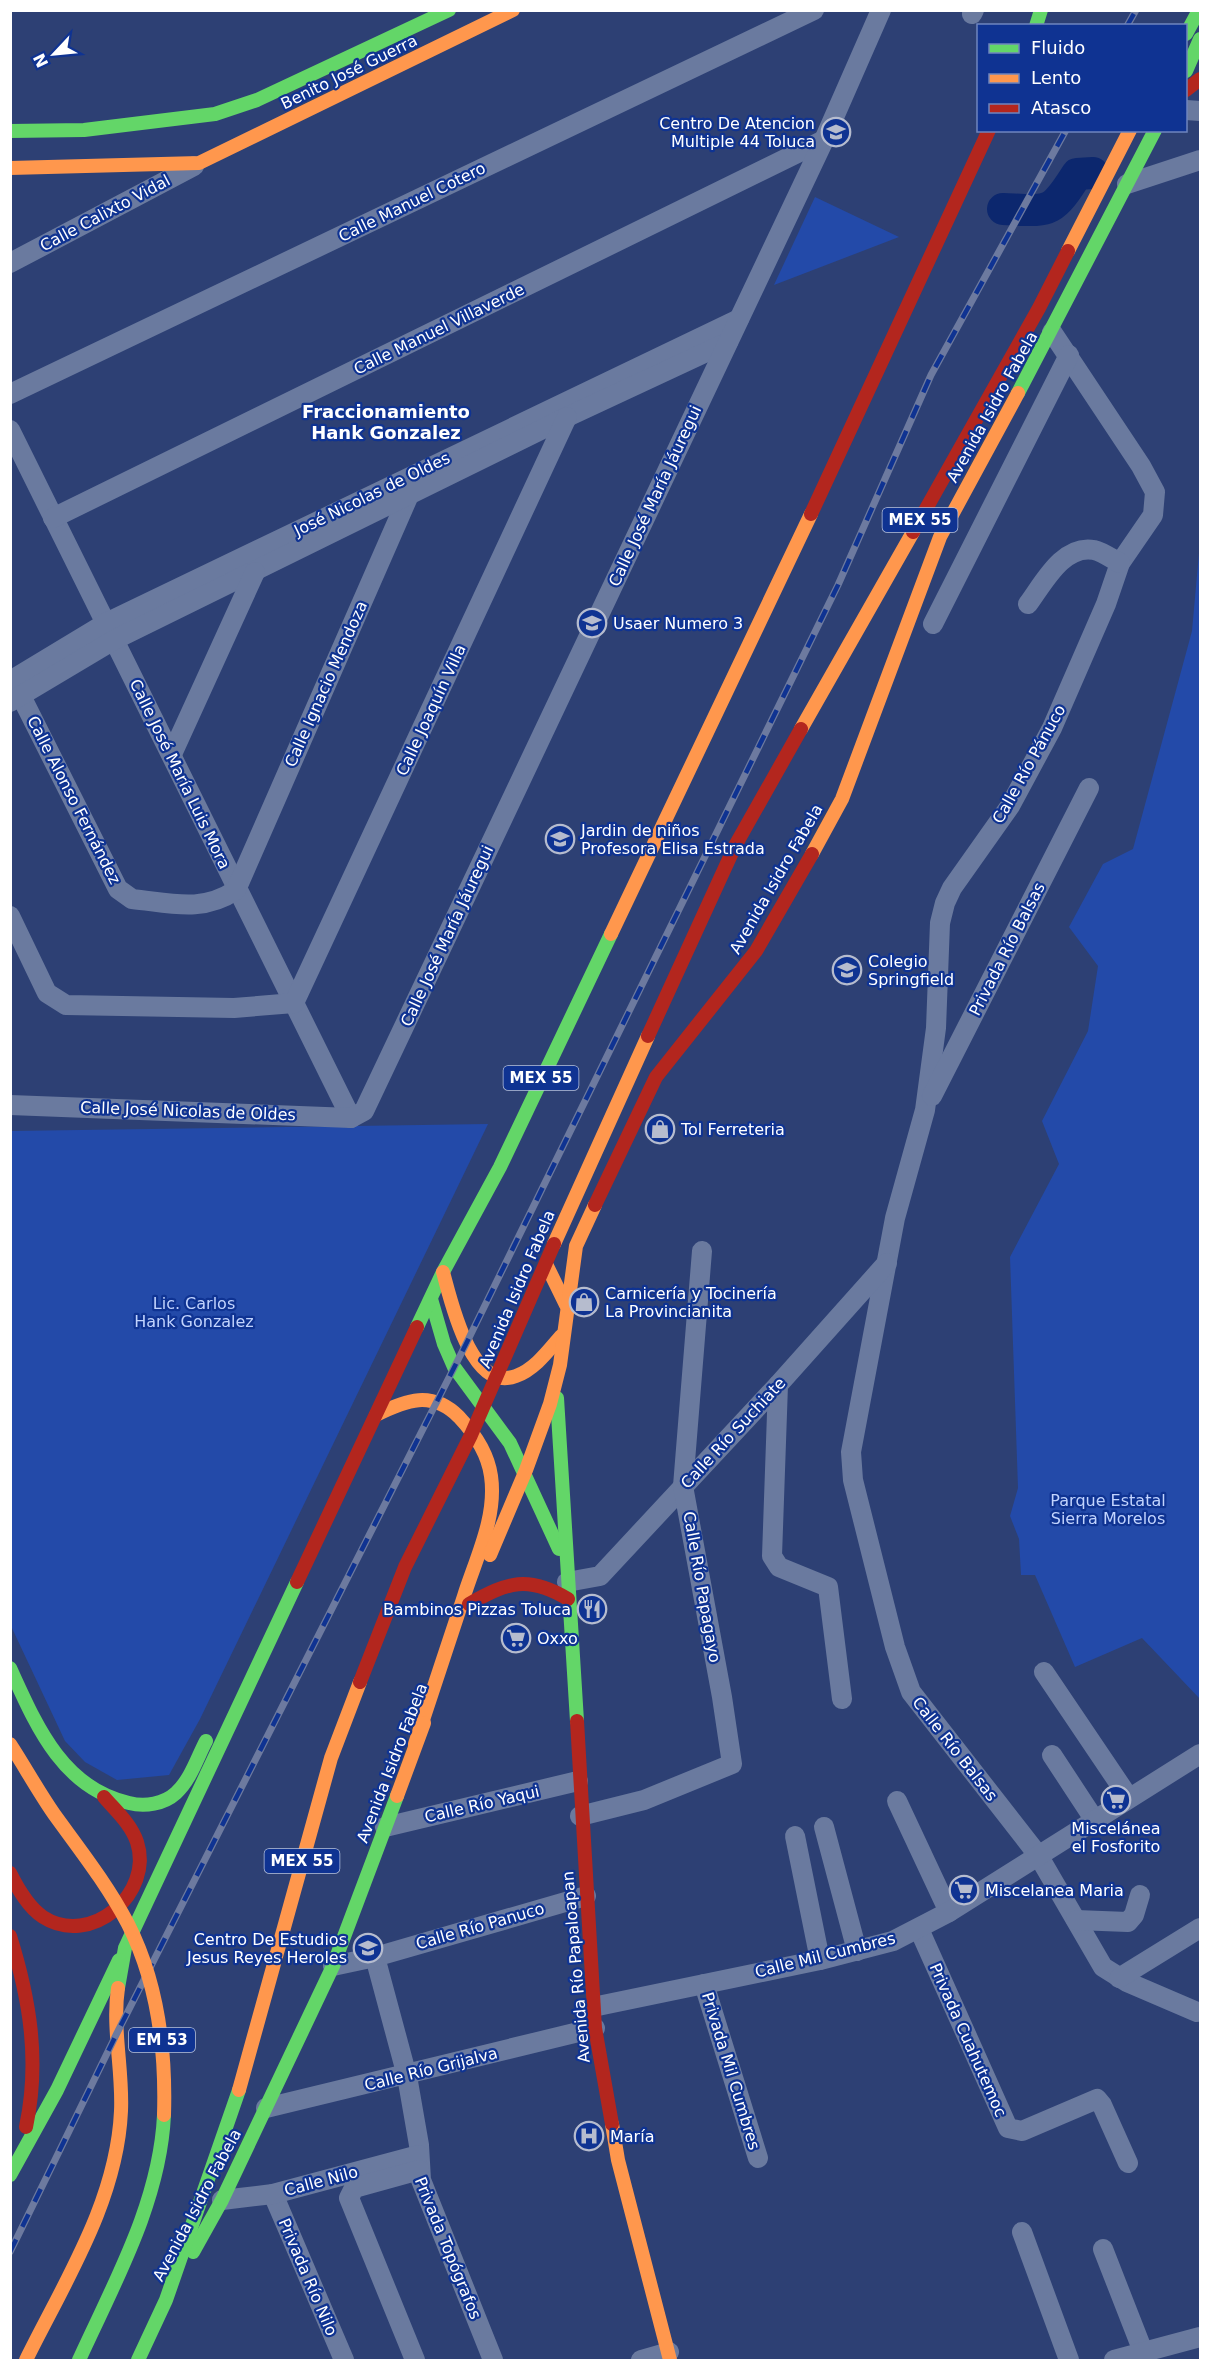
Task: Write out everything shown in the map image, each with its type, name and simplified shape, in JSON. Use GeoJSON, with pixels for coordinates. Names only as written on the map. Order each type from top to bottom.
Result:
{"type":"FeatureCollection","features":[{"type":"Feature","properties":{"kind":"main road"},"geometry":{"type":"LineString","coordinates":[[10,131],[84,130],[215,114],[256,100],[426,16],[449,10]]}},
{"type":"Feature","properties":{"kind":"main road","name":"Benito José Guerra"},"geometry":{"type":"LineString","coordinates":[[199,163],[513,10]]}},
{"type":"Feature","properties":{"kind":"main road"},"geometry":{"type":"LineString","coordinates":[[1187,31],[1199,10]]}},
{"type":"Feature","properties":{"kind":"main road"},"geometry":{"type":"LineString","coordinates":[[1187,67],[1200,39]]}},
{"type":"Feature","properties":{"kind":"main road"},"geometry":{"type":"LineString","coordinates":[[1187,89],[1200,79]]}},
{"type":"Feature","properties":{"kind":"main road","name":"MEX 55"},"geometry":{"type":"LineString","coordinates":[[26,2361],[95,2220],[114,2170],[121,2111],[116,2005],[125,1948],[443,1272],[500,1167],[892,343],[988,132]]}},
{"type":"Feature","properties":{"kind":"main road","name":"Avenida Isidro Fabela"},"geometry":{"type":"LineString","coordinates":[[166,2300],[250,2054],[331,1758],[405,1567],[471,1435],[735,846],[1039,309],[1129,132]]}},
{"type":"Feature","properties":{"kind":"main road","name":"Avenida Isidro Fabela"},"geometry":{"type":"LineString","coordinates":[[166,2300],[222,2200],[333,1966],[469,1604],[526,1473],[556,1382],[576,1246],[656,1077],[756,951],[837,808],[876,712],[940,537],[1052,332],[1154,132]]}},
{"type":"Feature","properties":{"kind":"main road"},"geometry":{"type":"LineString","coordinates":[[10,168],[199,163]]}},
{"type":"Feature","properties":{"kind":"main road"},"geometry":{"type":"LineString","coordinates":[[566,1305],[546,1264],[576,1246]]}},
{"type":"Feature","properties":{"kind":"main road"},"geometry":{"type":"LineString","coordinates":[[443,1272],[466,1344],[479,1364],[497,1377],[515,1378],[528,1372],[548,1354],[561,1336]]}},
{"type":"Feature","properties":{"kind":"main road","name":"Avenida Río Papaloapan"},"geometry":{"type":"LineString","coordinates":[[431,1299],[448,1355],[467,1388],[510,1443],[526,1473],[565,1562]]}},
{"type":"Feature","properties":{"kind":"main road","name":"Avenida Río Papaloapan"},"geometry":{"type":"LineString","coordinates":[[556,1382],[580,1816],[595,2028],[618,2160],[670,2356]]}},
{"type":"Feature","properties":{"kind":"main road"},"geometry":{"type":"LineString","coordinates":[[376,1415],[411,1400],[430,1399],[452,1411],[471,1435],[489,1468],[493,1488],[489,1520],[415,1744]]}},
{"type":"Feature","properties":{"kind":"main road"},"geometry":{"type":"LineString","coordinates":[[469,1604],[502,1586],[523,1581],[567,1590]]}},
{"type":"Feature","properties":{"kind":"main road"},"geometry":{"type":"LineString","coordinates":[[10,1668],[37,1723],[67,1771],[81,1785],[104,1797],[143,1805],[163,1801],[177,1792],[213,1727],[279,1620]]}},
{"type":"Feature","properties":{"kind":"main road","name":"EM 53"},"geometry":{"type":"LineString","coordinates":[[10,1744],[46,1802],[110,1891],[127,1922],[151,1985],[164,2056],[164,2113],[155,2175],[135,2233],[79,2361]]}},
{"type":"Feature","properties":{"kind":"main road"},"geometry":{"type":"LineString","coordinates":[[10,1873],[19,1890],[32,1906],[52,1922],[81,1924],[112,1914],[127,1900],[138,1882],[142,1862],[132,1831],[104,1797]]}},
{"type":"Feature","properties":{"kind":"main road"},"geometry":{"type":"LineString","coordinates":[[10,1936],[26,1994],[36,2061],[35,2089],[14,2169]]}},
{"type":"Feature","properties":{"kind":"main road"},"geometry":{"type":"LineString","coordinates":[[14,2169],[57,2091],[125,1948]]}},
{"type":"Feature","properties":{"kind":"main road","name":"MEX 55"},"geometry":{"type":"LineString","coordinates":[[138,2361],[166,2300]]}},
{"type":"Feature","properties":{"kind":"street","name":"Calle Manuel Cotero"},"geometry":{"type":"LineString","coordinates":[[10,394],[814,10]]}},
{"type":"Feature","properties":{"kind":"street","name":"Calle José María Jáuregui"},"geometry":{"type":"LineString","coordinates":[[357,1114],[824,140],[881,10]]}},
{"type":"Feature","properties":{"kind":"street","name":"Calle Manuel Villaverde"},"geometry":{"type":"LineString","coordinates":[[53,518],[824,140]]}},
{"type":"Feature","properties":{"kind":"street","name":"Calle Calixto Vidal"},"geometry":{"type":"LineString","coordinates":[[10,263],[199,163]]}},
{"type":"Feature","properties":{"kind":"street"},"geometry":{"type":"LineString","coordinates":[[1127,184],[1198,167]]}},
{"type":"Feature","properties":{"kind":"street","name":"José Nicolas de Oldes"},"geometry":{"type":"LineString","coordinates":[[14,693],[110,632],[406,487],[739,319]]}},
{"type":"Feature","properties":{"kind":"street","name":"Calle Río Pánuco"},"geometry":{"type":"LineString","coordinates":[[887,1263],[895,1218],[925,1110],[936,1028],[940,923],[945,903],[952,888],[1010,806],[1052,728],[1106,604],[1120,563],[1154,515],[1155,492],[1141,466],[1052,332]]}},
{"type":"Feature","properties":{"kind":"street","name":"José Nicolas de Oldes"},"geometry":{"type":"LineString","coordinates":[[110,632],[255,572],[406,487],[567,417],[728,342]]}},
{"type":"Feature","properties":{"kind":"street"},"geometry":{"type":"LineString","coordinates":[[933,624],[1069,355]]}},
{"type":"Feature","properties":{"kind":"street","name":"Calle Joaquín Villa"},"geometry":{"type":"LineString","coordinates":[[294,1003],[567,417]]}},
{"type":"Feature","properties":{"kind":"street","name":"Calle José María Luis Mora"},"geometry":{"type":"LineString","coordinates":[[10,430],[172,754],[236,890],[294,1003],[357,1114]]}},
{"type":"Feature","properties":{"kind":"street","name":"Calle Ignacio Mendoza"},"geometry":{"type":"LineString","coordinates":[[236,890],[406,487]]}},
{"type":"Feature","properties":{"kind":"street"},"geometry":{"type":"LineString","coordinates":[[1028,604],[1055,567],[1068,556],[1083,550],[1096,550],[1120,563]]}},
{"type":"Feature","properties":{"kind":"street"},"geometry":{"type":"LineString","coordinates":[[172,754],[255,572]]}},
{"type":"Feature","properties":{"kind":"street","name":"Calle Alonso Fernández"},"geometry":{"type":"LineString","coordinates":[[14,693],[118,889],[124,896],[132,899],[200,905],[220,901],[236,890]]}},
{"type":"Feature","properties":{"kind":"street","name":"Privada Río Balsas"},"geometry":{"type":"LineString","coordinates":[[925,1110],[1089,788]]}},
{"type":"Feature","properties":{"kind":"street"},"geometry":{"type":"LineString","coordinates":[[10,916],[47,993],[66,1005],[234,1008],[294,1003]]}},
{"type":"Feature","properties":{"kind":"street","name":"Calle José Nicolas de Oldes"},"geometry":{"type":"LineString","coordinates":[[10,1105],[357,1114]]}},
{"type":"Feature","properties":{"kind":"street","name":"Calle Río Papagayo"},"geometry":{"type":"LineString","coordinates":[[580,1816],[644,1800],[732,1764],[683,1486],[702,1251]]}},
{"type":"Feature","properties":{"kind":"street","name":"Calle Río Suchiate"},"geometry":{"type":"LineString","coordinates":[[567,1590],[600,1576],[778,1385],[887,1263]]}},
{"type":"Feature","properties":{"kind":"street","name":"Calle Río Balsas"},"geometry":{"type":"LineString","coordinates":[[887,1263],[851,1452],[853,1480],[895,1647],[907,1682],[923,1710],[1038,1855],[1103,1967],[1119,1978],[1197,2012]]}},
{"type":"Feature","properties":{"kind":"street"},"geometry":{"type":"LineString","coordinates":[[778,1385],[772,1556],[779,1567],[821,1582],[828,1587],[842,1700]]}},
{"type":"Feature","properties":{"kind":"street"},"geometry":{"type":"LineString","coordinates":[[1044,1672],[1129,1798]]}},
{"type":"Feature","properties":{"kind":"street"},"geometry":{"type":"LineString","coordinates":[[1038,1855],[1200,1754]]}},
{"type":"Feature","properties":{"kind":"street"},"geometry":{"type":"LineString","coordinates":[[1052,1755],[1094,1819]]}},
{"type":"Feature","properties":{"kind":"street","name":"Calle Río Yaqui"},"geometry":{"type":"LineString","coordinates":[[385,1827],[578,1781]]}},
{"type":"Feature","properties":{"kind":"street"},"geometry":{"type":"LineString","coordinates":[[897,1801],[949,1912]]}},
{"type":"Feature","properties":{"kind":"street"},"geometry":{"type":"LineString","coordinates":[[824,1827],[857,1951]]}},
{"type":"Feature","properties":{"kind":"street"},"geometry":{"type":"LineString","coordinates":[[795,1836],[820,1960]]}},
{"type":"Feature","properties":{"kind":"street","name":"Calle Mil Cumbres"},"geometry":{"type":"LineString","coordinates":[[593,2007],[857,1951],[919,1929],[1038,1855]]}},
{"type":"Feature","properties":{"kind":"street"},"geometry":{"type":"LineString","coordinates":[[1076,1920],[1128,1922],[1134,1915],[1140,1895]]}},
{"type":"Feature","properties":{"kind":"street","name":"Calle Río Panuco"},"geometry":{"type":"LineString","coordinates":[[333,1966],[375,1957],[586,1896]]}},
{"type":"Feature","properties":{"kind":"street"},"geometry":{"type":"LineString","coordinates":[[1119,1978],[1200,1928]]}},
{"type":"Feature","properties":{"kind":"street","name":"Privada Cuahutemoc"},"geometry":{"type":"LineString","coordinates":[[919,1929],[1008,2128],[1022,2131],[1097,2099],[1102,2105],[1128,2163]]}},
{"type":"Feature","properties":{"kind":"street"},"geometry":{"type":"LineString","coordinates":[[375,1957],[407,2076],[419,2162]]}},
{"type":"Feature","properties":{"kind":"street","name":"Privada Mil Cumbres"},"geometry":{"type":"LineString","coordinates":[[704,1984],[758,2157]]}},
{"type":"Feature","properties":{"kind":"street","name":"Calle Río Grijalva"},"geometry":{"type":"LineString","coordinates":[[266,2108],[407,2076],[595,2028]]}},
{"type":"Feature","properties":{"kind":"street","name":"Calle Nilo"},"geometry":{"type":"LineString","coordinates":[[222,2200],[273,2194],[419,2162]]}},
{"type":"Feature","properties":{"kind":"street","name":"Privada Topógrafos"},"geometry":{"type":"LineString","coordinates":[[415,2361],[349,2198],[354,2188],[419,2162],[493,2361]]}},
{"type":"Feature","properties":{"kind":"street","name":"Privada Río Nilo"},"geometry":{"type":"LineString","coordinates":[[273,2194],[344,2361]]}},
{"type":"Feature","properties":{"kind":"street"},"geometry":{"type":"LineString","coordinates":[[1022,2232],[1069,2361]]}},
{"type":"Feature","properties":{"kind":"street"},"geometry":{"type":"LineString","coordinates":[[1103,2249],[1144,2354]]}},
{"type":"Feature","properties":{"kind":"street"},"geometry":{"type":"LineString","coordinates":[[1114,2361],[1200,2337]]}},
{"type":"Feature","properties":{"kind":"street"},"geometry":{"type":"LineString","coordinates":[[641,2361],[670,2356]]}},
{"type":"Feature","properties":{"kind":"green space"},"geometry":{"type":"Polygon","coordinates":[[[815,197],[899,237],[774,285],[815,197]]]}},
{"type":"Feature","properties":{"kind":"green space","name":"Parque Estatal Sierra Morelos"},"geometry":{"type":"Polygon","coordinates":[[[1200,542],[1200,1699],[1142,1638],[1075,1667],[1035,1575],[1021,1575],[1019,1539],[1010,1516],[1018,1488],[1010,1257],[1059,1164],[1042,1121],[1088,1031],[1098,966],[1069,927],[1103,864],[1133,849],[1192,631],[1200,542]]]}},
{"type":"Feature","properties":{"kind":"green space","name":"Lic. Carlos Hank Gonzalez"},"geometry":{"type":"Polygon","coordinates":[[[488,1124],[200,1719],[169,1775],[117,1780],[85,1762],[65,1741],[11,1626],[10,1131],[488,1124]]]}},
{"type":"Feature","properties":{"kind":"waterway"},"geometry":{"type":"LineString","coordinates":[[1003,209],[1040,210],[1048,208],[1061,197],[1077,174],[1093,173]]}},
{"type":"Feature","properties":{"kind":"railway"},"geometry":{"type":"LineString","coordinates":[[1128,24],[1136,10]]}},
{"type":"Feature","properties":{"kind":"railway"},"geometry":{"type":"LineString","coordinates":[[10,2252],[117,2033],[466,1344],[838,585],[931,375],[1065,132]]}},
{"type":"Feature","properties":{"kind":"traffic: fast"},"geometry":{"type":"LineString","coordinates":[[10,131],[84,130],[215,114],[257,100],[449,10]]}},
{"type":"Feature","properties":{"kind":"traffic: fast"},"geometry":{"type":"LineString","coordinates":[[1037,24],[1041,10]]}},
{"type":"Feature","properties":{"kind":"traffic: fast"},"geometry":{"type":"LineString","coordinates":[[1187,32],[1199,10]]}},
{"type":"Feature","properties":{"kind":"traffic: fast"},"geometry":{"type":"LineString","coordinates":[[1187,69],[1200,39]]}},
{"type":"Feature","properties":{"kind":"traffic: fast"},"geometry":{"type":"LineString","coordinates":[[1018,393],[1154,132]]}},
{"type":"Feature","properties":{"kind":"traffic: fast"},"geometry":{"type":"LineString","coordinates":[[417,1327],[443,1272],[500,1167],[611,934]]}},
{"type":"Feature","properties":{"kind":"traffic: fast"},"geometry":{"type":"LineString","coordinates":[[431,1299],[444,1344],[454,1367],[510,1443],[559,1549]]}},
{"type":"Feature","properties":{"kind":"traffic: fast"},"geometry":{"type":"LineString","coordinates":[[557,1398],[577,1721]]}},
{"type":"Feature","properties":{"kind":"traffic: fast"},"geometry":{"type":"LineString","coordinates":[[118,1988],[125,1948],[297,1582]]}},
{"type":"Feature","properties":{"kind":"traffic: fast"},"geometry":{"type":"LineString","coordinates":[[10,1668],[41,1732],[54,1751],[86,1784],[106,1795],[141,1805],[166,1800],[176,1793],[186,1781],[206,1741]]}},
{"type":"Feature","properties":{"kind":"traffic: fast"},"geometry":{"type":"LineString","coordinates":[[193,2252],[222,2200],[333,1966],[397,1796]]}},
{"type":"Feature","properties":{"kind":"traffic: fast"},"geometry":{"type":"LineString","coordinates":[[10,2175],[57,2090],[119,1960]]}},
{"type":"Feature","properties":{"kind":"traffic: fast"},"geometry":{"type":"LineString","coordinates":[[138,2360],[166,2300],[239,2090]]}},
{"type":"Feature","properties":{"kind":"traffic: fast"},"geometry":{"type":"LineString","coordinates":[[79,2360],[120,2272],[145,2210],[161,2147],[164,2115]]}},
{"type":"Feature","properties":{"kind":"traffic: slow"},"geometry":{"type":"LineString","coordinates":[[10,168],[199,163],[513,10]]}},
{"type":"Feature","properties":{"kind":"traffic: slow"},"geometry":{"type":"LineString","coordinates":[[1068,251],[1129,132]]}},
{"type":"Feature","properties":{"kind":"traffic: slow"},"geometry":{"type":"LineString","coordinates":[[812,854],[842,799],[940,537],[1018,393]]}},
{"type":"Feature","properties":{"kind":"traffic: slow"},"geometry":{"type":"LineString","coordinates":[[611,934],[811,514]]}},
{"type":"Feature","properties":{"kind":"traffic: slow"},"geometry":{"type":"LineString","coordinates":[[801,729],[913,532]]}},
{"type":"Feature","properties":{"kind":"traffic: slow"},"geometry":{"type":"LineString","coordinates":[[554,1244],[648,1036]]}},
{"type":"Feature","properties":{"kind":"traffic: slow"},"geometry":{"type":"LineString","coordinates":[[490,1555],[526,1470],[550,1404],[560,1365],[576,1246],[595,1205]]}},
{"type":"Feature","properties":{"kind":"traffic: slow"},"geometry":{"type":"LineString","coordinates":[[546,1264],[566,1305]]}},
{"type":"Feature","properties":{"kind":"traffic: slow"},"geometry":{"type":"LineString","coordinates":[[443,1272],[451,1303],[466,1341],[475,1358],[487,1371],[500,1378],[523,1373],[541,1359],[561,1336]]}},
{"type":"Feature","properties":{"kind":"traffic: slow"},"geometry":{"type":"LineString","coordinates":[[376,1415],[408,1402],[419,1400],[439,1403],[459,1417],[480,1444],[491,1476],[491,1507],[484,1537],[415,1744]]}},
{"type":"Feature","properties":{"kind":"traffic: slow"},"geometry":{"type":"LineString","coordinates":[[239,2090],[331,1758],[360,1682]]}},
{"type":"Feature","properties":{"kind":"traffic: slow"},"geometry":{"type":"LineString","coordinates":[[397,1796],[424,1723]]}},
{"type":"Feature","properties":{"kind":"traffic: slow"},"geometry":{"type":"LineString","coordinates":[[10,1744],[48,1805],[111,1895],[138,1946],[147,1970],[158,2017],[163,2066],[164,2115]]}},
{"type":"Feature","properties":{"kind":"traffic: slow"},"geometry":{"type":"LineString","coordinates":[[26,2360],[87,2240],[110,2177],[121,2111],[116,2018],[118,1988]]}},
{"type":"Feature","properties":{"kind":"traffic: slow"},"geometry":{"type":"LineString","coordinates":[[612,2124],[618,2160],[670,2360]]}},
{"type":"Feature","properties":{"kind":"traffic: jam"},"geometry":{"type":"LineString","coordinates":[[1187,89],[1200,79]]}},
{"type":"Feature","properties":{"kind":"traffic: jam"},"geometry":{"type":"LineString","coordinates":[[811,514],[988,132]]}},
{"type":"Feature","properties":{"kind":"traffic: jam"},"geometry":{"type":"LineString","coordinates":[[913,532],[1039,308],[1068,251]]}},
{"type":"Feature","properties":{"kind":"traffic: jam"},"geometry":{"type":"LineString","coordinates":[[648,1036],[735,846],[801,729]]}},
{"type":"Feature","properties":{"kind":"traffic: jam"},"geometry":{"type":"LineString","coordinates":[[595,1205],[656,1077],[756,951],[812,854]]}},
{"type":"Feature","properties":{"kind":"traffic: jam"},"geometry":{"type":"LineString","coordinates":[[360,1682],[405,1567],[471,1435],[554,1244]]}},
{"type":"Feature","properties":{"kind":"traffic: jam"},"geometry":{"type":"LineString","coordinates":[[297,1582],[417,1327]]}},
{"type":"Feature","properties":{"kind":"traffic: jam"},"geometry":{"type":"LineString","coordinates":[[469,1604],[507,1586],[518,1584],[541,1587],[568,1599]]}},
{"type":"Feature","properties":{"kind":"traffic: jam"},"geometry":{"type":"LineString","coordinates":[[577,1721],[595,2028],[612,2124]]}},
{"type":"Feature","properties":{"kind":"traffic: jam"},"geometry":{"type":"LineString","coordinates":[[10,1873],[28,1903],[43,1917],[62,1925],[80,1926],[98,1920],[114,1910],[127,1896],[136,1880],[140,1861],[137,1842],[131,1829],[104,1797]]}},
{"type":"Feature","properties":{"kind":"traffic: jam"},"geometry":{"type":"LineString","coordinates":[[10,1936],[23,1984],[31,2031],[32,2078],[26,2127]]}},
{"type":"Feature","properties":{"kind":"place","name":"Centro De Atencion Multiple 44 Toluca"},"geometry":{"type":"Point","coordinates":[836,132]}},
{"type":"Feature","properties":{"kind":"place","name":"Usaer Numero 3"},"geometry":{"type":"Point","coordinates":[592,623]}},
{"type":"Feature","properties":{"kind":"place","name":"Jardin de niños Profesora Elisa Estrada"},"geometry":{"type":"Point","coordinates":[560,839]}},
{"type":"Feature","properties":{"kind":"place","name":"Colegio Springfield"},"geometry":{"type":"Point","coordinates":[847,970]}},
{"type":"Feature","properties":{"kind":"place","name":"Tol Ferreteria"},"geometry":{"type":"Point","coordinates":[660,1129]}},
{"type":"Feature","properties":{"kind":"place","name":"Carnicería y Tocinería La Provincianita"},"geometry":{"type":"Point","coordinates":[584,1302]}},
{"type":"Feature","properties":{"kind":"place","name":"Bambinos Pizzas Toluca"},"geometry":{"type":"Point","coordinates":[592,1609]}},
{"type":"Feature","properties":{"kind":"place","name":"Oxxo"},"geometry":{"type":"Point","coordinates":[516,1638]}},
{"type":"Feature","properties":{"kind":"place","name":"Miscelánea el Fosforito"},"geometry":{"type":"Point","coordinates":[1116,1800]}},
{"type":"Feature","properties":{"kind":"place","name":"Miscelanea Maria"},"geometry":{"type":"Point","coordinates":[964,1890]}},
{"type":"Feature","properties":{"kind":"place","name":"Centro De Estudios Jesus Reyes Heroles"},"geometry":{"type":"Point","coordinates":[368,1948]}},
{"type":"Feature","properties":{"kind":"place","name":"María"},"geometry":{"type":"Point","coordinates":[589,2136]}},
{"type":"Feature","properties":{"kind":"district","name":"Fraccionamiento Hank Gonzalez"},"geometry":{"type":"Point","coordinates":[386,421]}}]}
